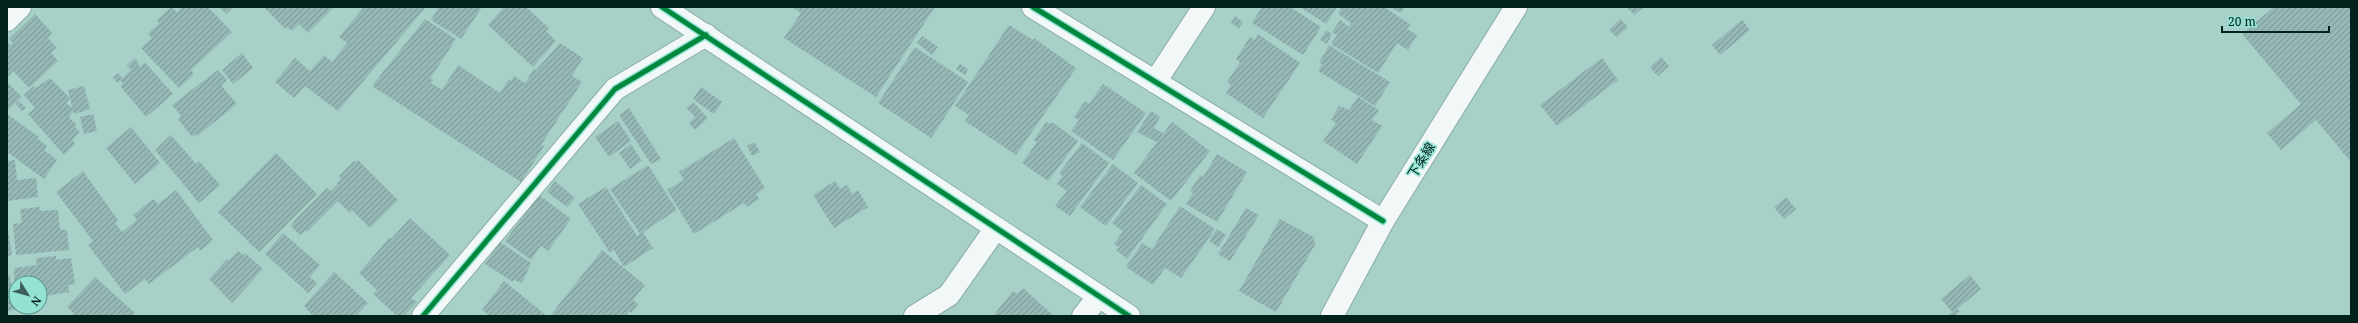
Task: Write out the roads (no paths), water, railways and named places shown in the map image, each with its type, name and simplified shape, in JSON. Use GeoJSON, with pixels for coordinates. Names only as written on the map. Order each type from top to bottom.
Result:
{"type":"FeatureCollection","features":[{"type":"Feature","properties":{"kind":"street"},"geometry":{"type":"LineString","coordinates":[[7,20],[20,7]]}},
{"type":"Feature","properties":{"kind":"street"},"geometry":{"type":"LineString","coordinates":[[662,7],[1129,316]]}},
{"type":"Feature","properties":{"kind":"street"},"geometry":{"type":"LineString","coordinates":[[1033,7],[1383,221]]}},
{"type":"Feature","properties":{"kind":"street"},"geometry":{"type":"LineString","coordinates":[[1154,82],[1204,7]]}},
{"type":"Feature","properties":{"kind":"street","name":"下条線"},"geometry":{"type":"LineString","coordinates":[[1332,316],[1383,221],[1516,7]]}},
{"type":"Feature","properties":{"kind":"street"},"geometry":{"type":"LineString","coordinates":[[423,316],[615,89],[706,35]]}},
{"type":"Feature","properties":{"kind":"street"},"geometry":{"type":"LineString","coordinates":[[915,316],[949,295],[996,228]]}},
{"type":"Feature","properties":{"kind":"street"},"geometry":{"type":"LineString","coordinates":[[1083,316],[1099,296]]}}]}
